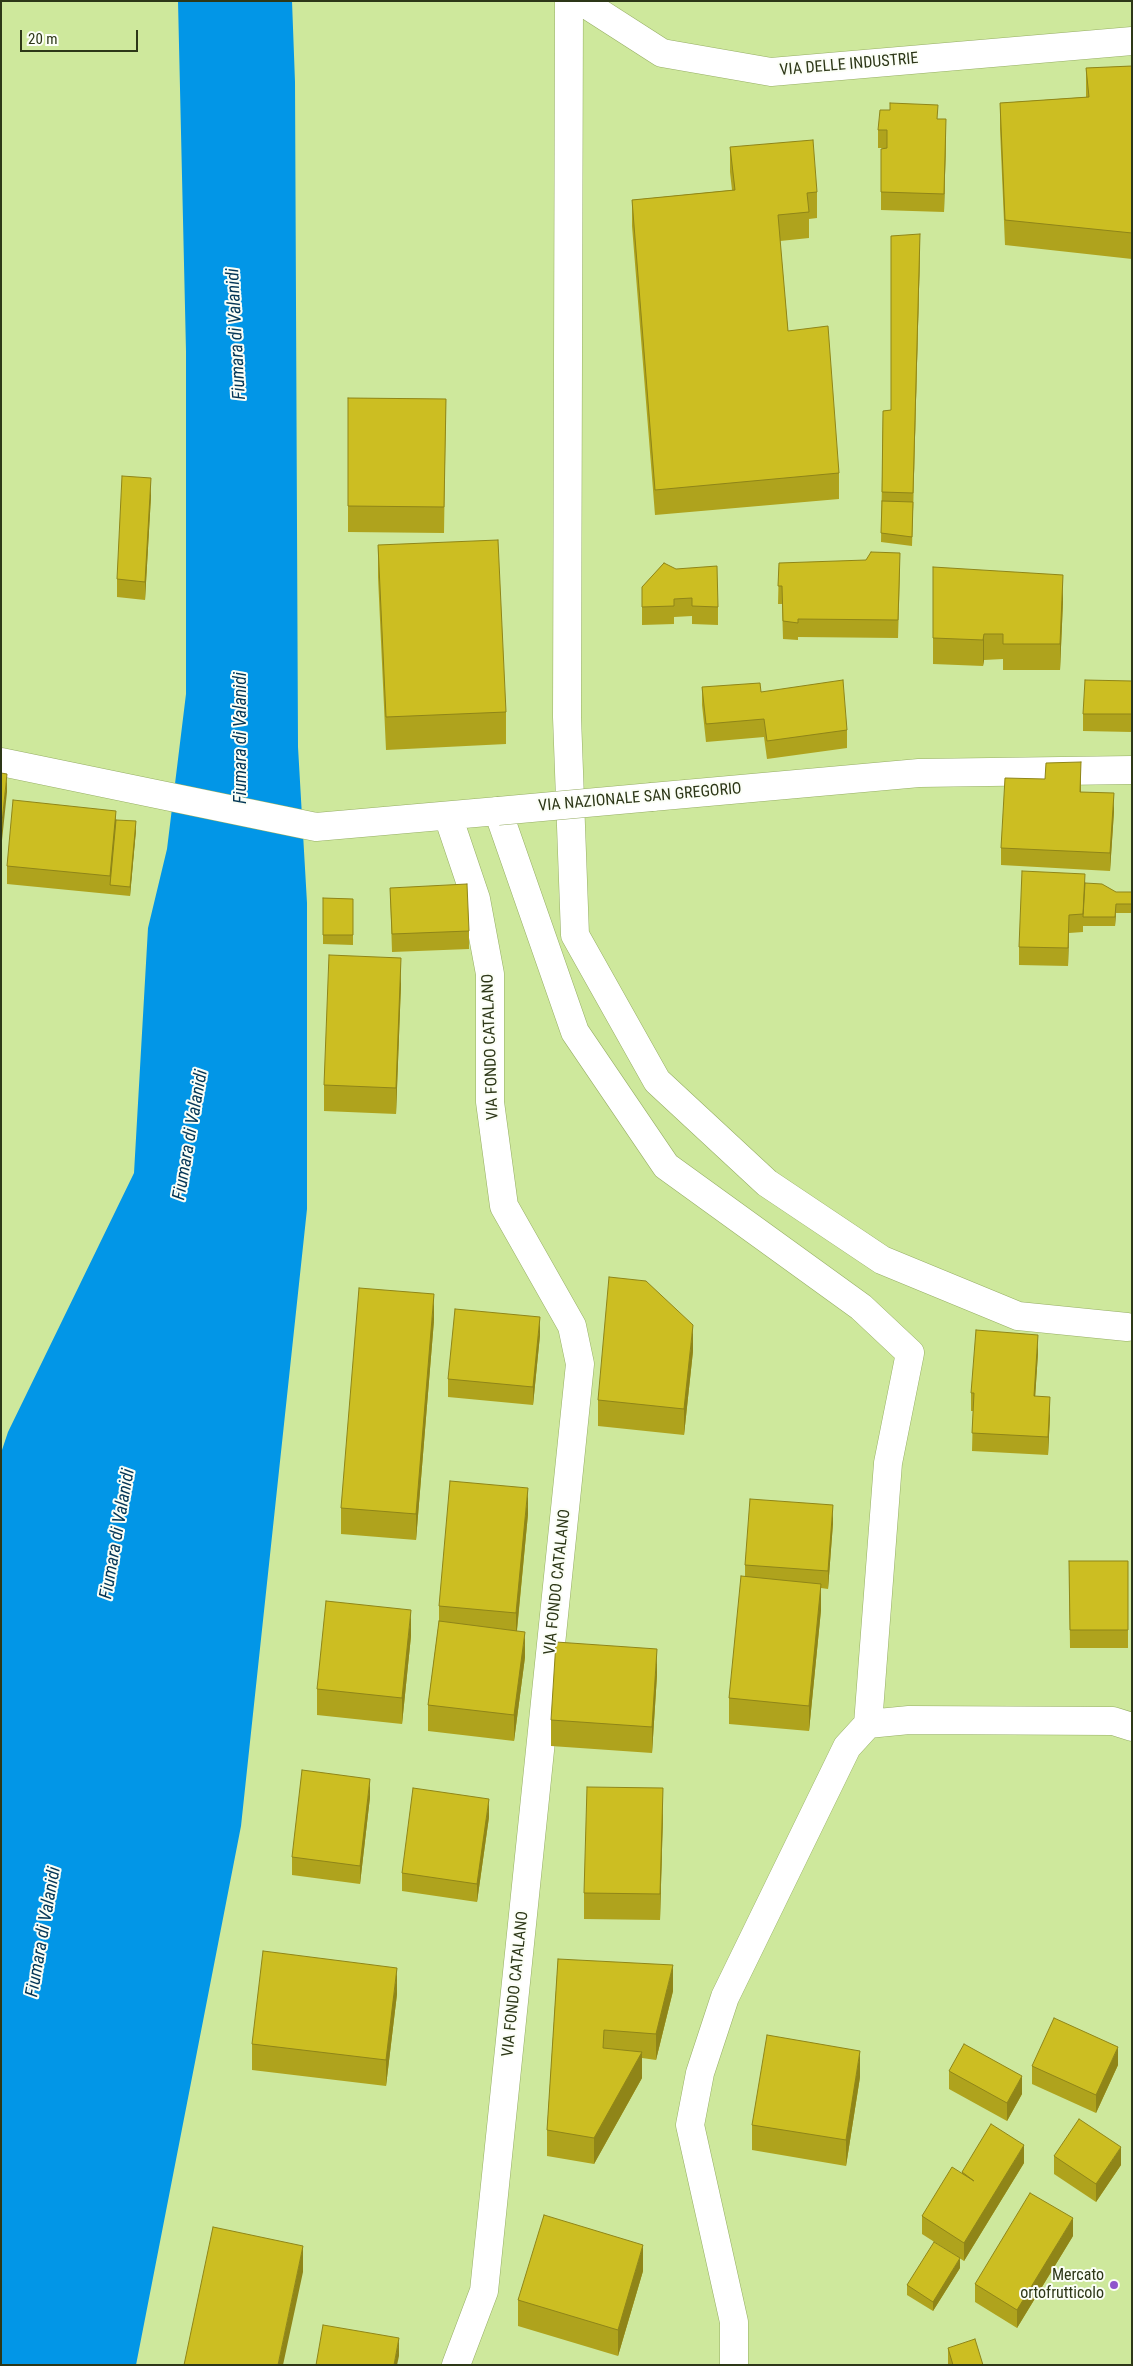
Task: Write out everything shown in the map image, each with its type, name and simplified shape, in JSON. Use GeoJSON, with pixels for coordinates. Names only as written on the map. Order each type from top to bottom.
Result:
{"type":"FeatureCollection","features":[{"type":"Feature","properties":{"kind":"street"},"geometry":{"type":"LineString","coordinates":[[569,1],[567,717],[575,935],[658,1081],[766,1182],[882,1260],[1018,1316],[1127,1327]]}},
{"type":"Feature","properties":{"kind":"street","name":"VIA DELLE INDUSTRIE"},"geometry":{"type":"LineString","coordinates":[[581,1],[662,53],[771,72],[1132,41]]}},
{"type":"Feature","properties":{"kind":"street","name":"VIA NAZIONALE SAN GREGORIO"},"geometry":{"type":"LineString","coordinates":[[1,762],[152,792],[316,828],[919,773],[1132,770]]}},
{"type":"Feature","properties":{"kind":"street"},"geometry":{"type":"LineString","coordinates":[[498,811],[575,1032],[666,1166],[861,1307],[910,1353],[888,1463],[868,1724],[847,1747],[725,1997],[700,2073],[690,2125],[734,2322],[734,2365]]}},
{"type":"Feature","properties":{"kind":"street","name":"VIA FONDO CATALANO"},"geometry":{"type":"LineString","coordinates":[[448,816],[476,899],[490,974],[490,1102],[504,1206],[572,1326],[580,1364],[484,2291],[456,2365]]}},
{"type":"Feature","properties":{"kind":"street"},"geometry":{"type":"LineString","coordinates":[[868,1724],[909,1720],[1113,1721],[1132,1727]]}},
{"type":"Feature","properties":{"kind":"water","name":"Fiumara di Valanidi"},"geometry":{"type":"Polygon","coordinates":[[[178,1],[292,1],[295,82],[298,747],[307,903],[307,1209],[241,1826],[136,2365],[1,2365],[1,1453],[8,1432],[134,1173],[148,928],[167,849],[186,694],[186,351],[178,1]]]}},
{"type":"Feature","properties":{"kind":"building"},"geometry":{"type":"Polygon","coordinates":[[[1132,66],[1132,233],[1005,220],[1000,103],[1089,97],[1086,68],[1132,66]]]}},
{"type":"Feature","properties":{"kind":"building"},"geometry":{"type":"Polygon","coordinates":[[[890,103],[938,105],[937,119],[946,119],[944,194],[881,192],[881,149],[887,148],[887,130],[878,130],[880,110],[890,110],[890,103]]]}},
{"type":"Feature","properties":{"kind":"building"},"geometry":{"type":"Polygon","coordinates":[[[813,140],[817,192],[807,193],[809,212],[778,215],[788,331],[828,326],[839,473],[655,490],[632,200],[735,190],[730,147],[813,140]]]}},
{"type":"Feature","properties":{"kind":"building"},"geometry":{"type":"Polygon","coordinates":[[[920,234],[913,493],[882,492],[883,411],[891,410],[891,236],[920,234]]]}},
{"type":"Feature","properties":{"kind":"building"},"geometry":{"type":"Polygon","coordinates":[[[348,398],[446,399],[444,507],[348,506],[348,398]]]}},
{"type":"Feature","properties":{"kind":"building"},"geometry":{"type":"Polygon","coordinates":[[[122,476],[151,478],[145,582],[117,579],[122,476]]]}},
{"type":"Feature","properties":{"kind":"building"},"geometry":{"type":"Polygon","coordinates":[[[882,501],[913,502],[912,537],[881,533],[882,501]]]}},
{"type":"Feature","properties":{"kind":"building"},"geometry":{"type":"Polygon","coordinates":[[[498,540],[506,712],[386,717],[378,545],[498,540]]]}},
{"type":"Feature","properties":{"kind":"building"},"geometry":{"type":"Polygon","coordinates":[[[871,552],[900,553],[898,620],[798,619],[798,623],[783,621],[782,586],[778,586],[779,563],[866,560],[871,552]]]}},
{"type":"Feature","properties":{"kind":"building"},"geometry":{"type":"Polygon","coordinates":[[[664,563],[676,569],[717,566],[718,607],[692,606],[692,598],[674,599],[674,606],[642,607],[642,587],[664,563]]]}},
{"type":"Feature","properties":{"kind":"building"},"geometry":{"type":"Polygon","coordinates":[[[933,567],[1063,575],[1060,644],[1003,644],[1003,634],[984,634],[983,640],[933,638],[933,567]]]}},
{"type":"Feature","properties":{"kind":"building"},"geometry":{"type":"Polygon","coordinates":[[[843,680],[847,730],[767,741],[764,719],[706,724],[702,687],[760,683],[761,692],[843,680]]]}},
{"type":"Feature","properties":{"kind":"building"},"geometry":{"type":"Polygon","coordinates":[[[1085,680],[1132,681],[1132,714],[1083,714],[1085,680]]]}},
{"type":"Feature","properties":{"kind":"building"},"geometry":{"type":"Polygon","coordinates":[[[1081,762],[1080,792],[1114,793],[1110,853],[1001,848],[1005,778],[1045,779],[1046,763],[1081,762]]]}},
{"type":"Feature","properties":{"kind":"building"},"geometry":{"type":"Polygon","coordinates":[[[1,773],[7,774],[1,832],[1,773]]]}},
{"type":"Feature","properties":{"kind":"building"},"geometry":{"type":"Polygon","coordinates":[[[13,800],[116,811],[110,876],[7,866],[13,800]]]}},
{"type":"Feature","properties":{"kind":"building"},"geometry":{"type":"Polygon","coordinates":[[[116,820],[136,821],[130,887],[110,885],[116,820]]]}},
{"type":"Feature","properties":{"kind":"building"},"geometry":{"type":"Polygon","coordinates":[[[1022,871],[1085,874],[1083,914],[1069,915],[1068,948],[1019,947],[1022,871]]]}},
{"type":"Feature","properties":{"kind":"building"},"geometry":{"type":"Polygon","coordinates":[[[1085,883],[1102,884],[1116,892],[1132,892],[1132,904],[1116,904],[1115,917],[1083,917],[1085,883]]]}},
{"type":"Feature","properties":{"kind":"building"},"geometry":{"type":"Polygon","coordinates":[[[467,884],[469,931],[392,934],[390,888],[467,884]]]}},
{"type":"Feature","properties":{"kind":"building"},"geometry":{"type":"Polygon","coordinates":[[[323,898],[353,899],[353,935],[323,935],[323,898]]]}},
{"type":"Feature","properties":{"kind":"building"},"geometry":{"type":"Polygon","coordinates":[[[329,955],[401,958],[396,1088],[324,1085],[329,955]]]}},
{"type":"Feature","properties":{"kind":"building"},"geometry":{"type":"Polygon","coordinates":[[[609,1277],[646,1281],[693,1325],[684,1409],[598,1400],[609,1277]]]}},
{"type":"Feature","properties":{"kind":"building"},"geometry":{"type":"Polygon","coordinates":[[[359,1288],[434,1294],[416,1514],[341,1508],[359,1288]]]}},
{"type":"Feature","properties":{"kind":"building"},"geometry":{"type":"Polygon","coordinates":[[[455,1309],[540,1317],[533,1387],[448,1379],[455,1309]]]}},
{"type":"Feature","properties":{"kind":"building"},"geometry":{"type":"Polygon","coordinates":[[[976,1330],[1038,1335],[1034,1396],[1050,1397],[1048,1437],[972,1433],[974,1393],[971,1393],[976,1330]]]}},
{"type":"Feature","properties":{"kind":"building"},"geometry":{"type":"Polygon","coordinates":[[[450,1481],[528,1488],[516,1613],[439,1606],[450,1481]]]}},
{"type":"Feature","properties":{"kind":"building"},"geometry":{"type":"Polygon","coordinates":[[[750,1499],[833,1505],[828,1571],[745,1565],[750,1499]]]}},
{"type":"Feature","properties":{"kind":"building"},"geometry":{"type":"Polygon","coordinates":[[[1069,1561],[1128,1561],[1128,1630],[1070,1630],[1069,1561]]]}},
{"type":"Feature","properties":{"kind":"building"},"geometry":{"type":"Polygon","coordinates":[[[741,1576],[821,1584],[809,1706],[729,1698],[741,1576]]]}},
{"type":"Feature","properties":{"kind":"building"},"geometry":{"type":"Polygon","coordinates":[[[326,1601],[411,1610],[402,1698],[317,1689],[326,1601]]]}},
{"type":"Feature","properties":{"kind":"building"},"geometry":{"type":"Polygon","coordinates":[[[439,1621],[525,1632],[514,1715],[428,1705],[439,1621]]]}},
{"type":"Feature","properties":{"kind":"building"},"geometry":{"type":"Polygon","coordinates":[[[556,1642],[657,1649],[652,1727],[551,1720],[556,1642]]]}},
{"type":"Feature","properties":{"kind":"building"},"geometry":{"type":"Polygon","coordinates":[[[302,1770],[370,1779],[360,1866],[292,1857],[302,1770]]]}},
{"type":"Feature","properties":{"kind":"building"},"geometry":{"type":"Polygon","coordinates":[[[587,1787],[663,1788],[660,1894],[584,1893],[587,1787]]]}},
{"type":"Feature","properties":{"kind":"building"},"geometry":{"type":"Polygon","coordinates":[[[413,1788],[489,1799],[477,1884],[402,1873],[413,1788]]]}},
{"type":"Feature","properties":{"kind":"building"},"geometry":{"type":"Polygon","coordinates":[[[263,1951],[397,1968],[386,2060],[252,2044],[263,1951]]]}},
{"type":"Feature","properties":{"kind":"building"},"geometry":{"type":"Polygon","coordinates":[[[558,1959],[673,1965],[656,2034],[604,2030],[603,2048],[642,2052],[594,2138],[547,2130],[558,1959]]]}},
{"type":"Feature","properties":{"kind":"building"},"geometry":{"type":"Polygon","coordinates":[[[1054,2018],[1118,2047],[1096,2095],[1032,2066],[1054,2018]]]}},
{"type":"Feature","properties":{"kind":"building"},"geometry":{"type":"Polygon","coordinates":[[[767,2035],[860,2051],[846,2140],[752,2125],[767,2035]]]}},
{"type":"Feature","properties":{"kind":"building"},"geometry":{"type":"Polygon","coordinates":[[[964,2044],[1022,2076],[1007,2103],[949,2071],[964,2044]]]}},
{"type":"Feature","properties":{"kind":"building"},"geometry":{"type":"Polygon","coordinates":[[[1079,2119],[1121,2147],[1096,2184],[1054,2156],[1079,2119]]]}},
{"type":"Feature","properties":{"kind":"building"},"geometry":{"type":"Polygon","coordinates":[[[991,2124],[1024,2145],[964,2243],[922,2216],[952,2167],[974,2181],[962,2172],[991,2124]]]}},
{"type":"Feature","properties":{"kind":"building"},"geometry":{"type":"Polygon","coordinates":[[[1030,2193],[1073,2218],[1017,2310],[975,2284],[1030,2193]]]}},
{"type":"Feature","properties":{"kind":"building"},"geometry":{"type":"Polygon","coordinates":[[[544,2215],[643,2245],[618,2330],[518,2300],[544,2215]]]}},
{"type":"Feature","properties":{"kind":"building"},"geometry":{"type":"Polygon","coordinates":[[[213,2227],[303,2246],[278,2365],[184,2365],[213,2227]]]}},
{"type":"Feature","properties":{"kind":"building"},"geometry":{"type":"Polygon","coordinates":[[[934,2242],[960,2258],[933,2302],[907,2285],[934,2242]]]}},
{"type":"Feature","properties":{"kind":"building"},"geometry":{"type":"Polygon","coordinates":[[[323,2325],[399,2338],[394,2365],[316,2365],[323,2325]]]}},
{"type":"Feature","properties":{"kind":"building"},"geometry":{"type":"Polygon","coordinates":[[[975,2339],[983,2365],[953,2365],[948,2348],[975,2339]]]}},
{"type":"Feature","properties":{"kind":"place","name":"Mercato ortofrutticolo"},"geometry":{"type":"Point","coordinates":[1114,2285]}}]}
